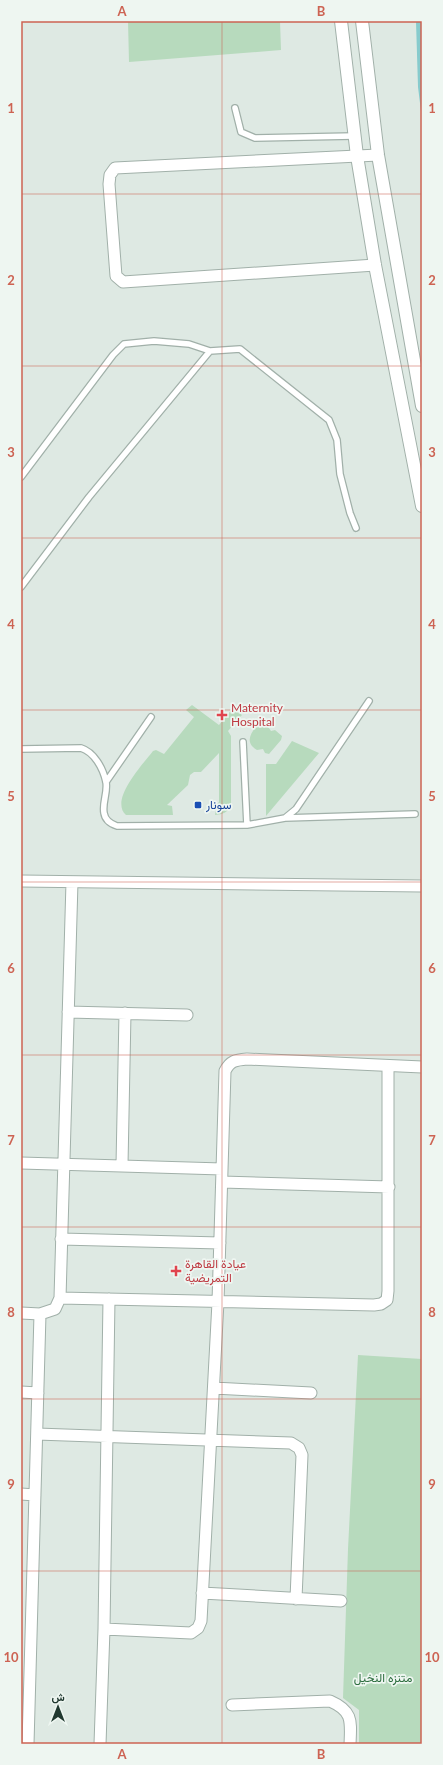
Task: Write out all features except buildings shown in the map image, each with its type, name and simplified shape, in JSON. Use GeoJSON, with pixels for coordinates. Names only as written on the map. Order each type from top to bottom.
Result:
{"type":"FeatureCollection","features":[{"type":"Feature","properties":{"kind":"street"},"geometry":{"type":"LineString","coordinates":[[341,21],[357,156],[375,265],[422,506]]}},
{"type":"Feature","properties":{"kind":"street"},"geometry":{"type":"LineString","coordinates":[[362,21],[378,155],[422,406]]}},
{"type":"Feature","properties":{"kind":"street"},"geometry":{"type":"LineString","coordinates":[[375,265],[123,282],[116,276],[109,184],[110,175],[115,168],[378,155]]}},
{"type":"Feature","properties":{"kind":"street"},"geometry":{"type":"LineString","coordinates":[[21,881],[422,886]]}},
{"type":"Feature","properties":{"kind":"street"},"geometry":{"type":"LineString","coordinates":[[21,1313],[40,1314],[56,1309],[60,1298],[72,882]]}},
{"type":"Feature","properties":{"kind":"street"},"geometry":{"type":"LineString","coordinates":[[68,1012],[188,1015]]}},
{"type":"Feature","properties":{"kind":"street"},"geometry":{"type":"LineString","coordinates":[[122,1165],[125,1013]]}},
{"type":"Feature","properties":{"kind":"street"},"geometry":{"type":"LineString","coordinates":[[104,1629],[191,1633],[198,1628],[201,1621],[218,1302],[225,1071],[229,1063],[236,1060],[247,1059],[422,1067]]}},
{"type":"Feature","properties":{"kind":"street"},"geometry":{"type":"LineString","coordinates":[[60,1298],[374,1305],[380,1304],[387,1300],[389,1187],[388,1066]]}},
{"type":"Feature","properties":{"kind":"street"},"geometry":{"type":"LineString","coordinates":[[21,1163],[222,1169]]}},
{"type":"Feature","properties":{"kind":"street"},"geometry":{"type":"LineString","coordinates":[[222,1182],[389,1187]]}},
{"type":"Feature","properties":{"kind":"street"},"geometry":{"type":"LineString","coordinates":[[61,1239],[220,1243]]}},
{"type":"Feature","properties":{"kind":"street"},"geometry":{"type":"LineString","coordinates":[[100,1744],[104,1629],[109,1299]]}},
{"type":"Feature","properties":{"kind":"street"},"geometry":{"type":"LineString","coordinates":[[28,1744],[25,1691],[32,1590],[40,1314]]}},
{"type":"Feature","properties":{"kind":"street"},"geometry":{"type":"LineString","coordinates":[[214,1388],[311,1393]]}},
{"type":"Feature","properties":{"kind":"street"},"geometry":{"type":"LineString","coordinates":[[21,1392],[38,1393]]}},
{"type":"Feature","properties":{"kind":"street"},"geometry":{"type":"LineString","coordinates":[[37,1434],[291,1443],[299,1448],[302,1456],[296,1599]]}},
{"type":"Feature","properties":{"kind":"street"},"geometry":{"type":"LineString","coordinates":[[21,1494],[35,1495]]}},
{"type":"Feature","properties":{"kind":"street"},"geometry":{"type":"LineString","coordinates":[[21,1590],[32,1590]]}},
{"type":"Feature","properties":{"kind":"street"},"geometry":{"type":"LineString","coordinates":[[202,1593],[341,1602]]}},
{"type":"Feature","properties":{"kind":"street"},"geometry":{"type":"LineString","coordinates":[[232,1705],[330,1701],[341,1706],[348,1713],[351,1723],[350,1744]]}},
{"type":"Feature","properties":{"kind":"lane"},"geometry":{"type":"LineString","coordinates":[[236,108],[241,132],[255,138],[355,136]]}},
{"type":"Feature","properties":{"kind":"lane"},"geometry":{"type":"LineString","coordinates":[[21,477],[113,355],[124,344],[154,341],[189,344],[210,351],[240,349],[329,420],[337,440],[340,474],[350,513],[356,528]]}},
{"type":"Feature","properties":{"kind":"lane"},"geometry":{"type":"LineString","coordinates":[[21,587],[89,497],[210,351]]}},
{"type":"Feature","properties":{"kind":"lane"},"geometry":{"type":"LineString","coordinates":[[285,818],[296,809],[369,701]]}},
{"type":"Feature","properties":{"kind":"lane"},"geometry":{"type":"LineString","coordinates":[[106,782],[151,717]]}},
{"type":"Feature","properties":{"kind":"lane"},"geometry":{"type":"LineString","coordinates":[[243,742],[247,825]]}},
{"type":"Feature","properties":{"kind":"lane"},"geometry":{"type":"LineString","coordinates":[[21,749],[81,748],[89,751],[95,758],[106,782],[104,814],[109,823],[116,826],[247,825],[285,818],[415,814]]}},
{"type":"Feature","properties":{"kind":"green space"},"geometry":{"type":"Polygon","coordinates":[[[128,21],[280,21],[281,50],[129,62],[128,21]]]}},
{"type":"Feature","properties":{"kind":"green space"},"geometry":{"type":"Polygon","coordinates":[[[192,705],[219,725],[233,708],[242,715],[228,731],[231,736],[231,806],[224,813],[215,815],[217,804],[219,802],[219,753],[201,772],[194,772],[190,775],[188,785],[167,805],[172,806],[173,815],[126,815],[122,808],[122,800],[129,782],[153,751],[156,750],[164,754],[194,717],[186,710],[192,705]]]}},
{"type":"Feature","properties":{"kind":"green space"},"geometry":{"type":"Polygon","coordinates":[[[260,722],[265,722],[271,731],[275,730],[282,736],[281,740],[269,754],[265,753],[263,749],[257,750],[250,744],[250,736],[260,722]]]}},
{"type":"Feature","properties":{"kind":"green space"},"geometry":{"type":"Polygon","coordinates":[[[292,741],[319,753],[266,816],[266,764],[276,764],[292,741]]]}},
{"type":"Feature","properties":{"kind":"green space","name":"متنزه النخيل"},"geometry":{"type":"Polygon","coordinates":[[[358,1355],[422,1359],[422,1744],[359,1744],[359,1710],[343,1698],[348,1549],[358,1355]]]}},
{"type":"Feature","properties":{"kind":"water"},"geometry":{"type":"Polygon","coordinates":[[[416,21],[422,21],[422,119],[418,87],[416,21]]]}},
{"type":"Feature","properties":{"kind":"place","name":"Maternity Hospital"},"geometry":{"type":"Point","coordinates":[222,715]}},
{"type":"Feature","properties":{"kind":"place","name":"سونار"},"geometry":{"type":"Point","coordinates":[198,805]}},
{"type":"Feature","properties":{"kind":"place","name":"عيادة القاهرة التمريضية"},"geometry":{"type":"Point","coordinates":[176,1271]}}]}
